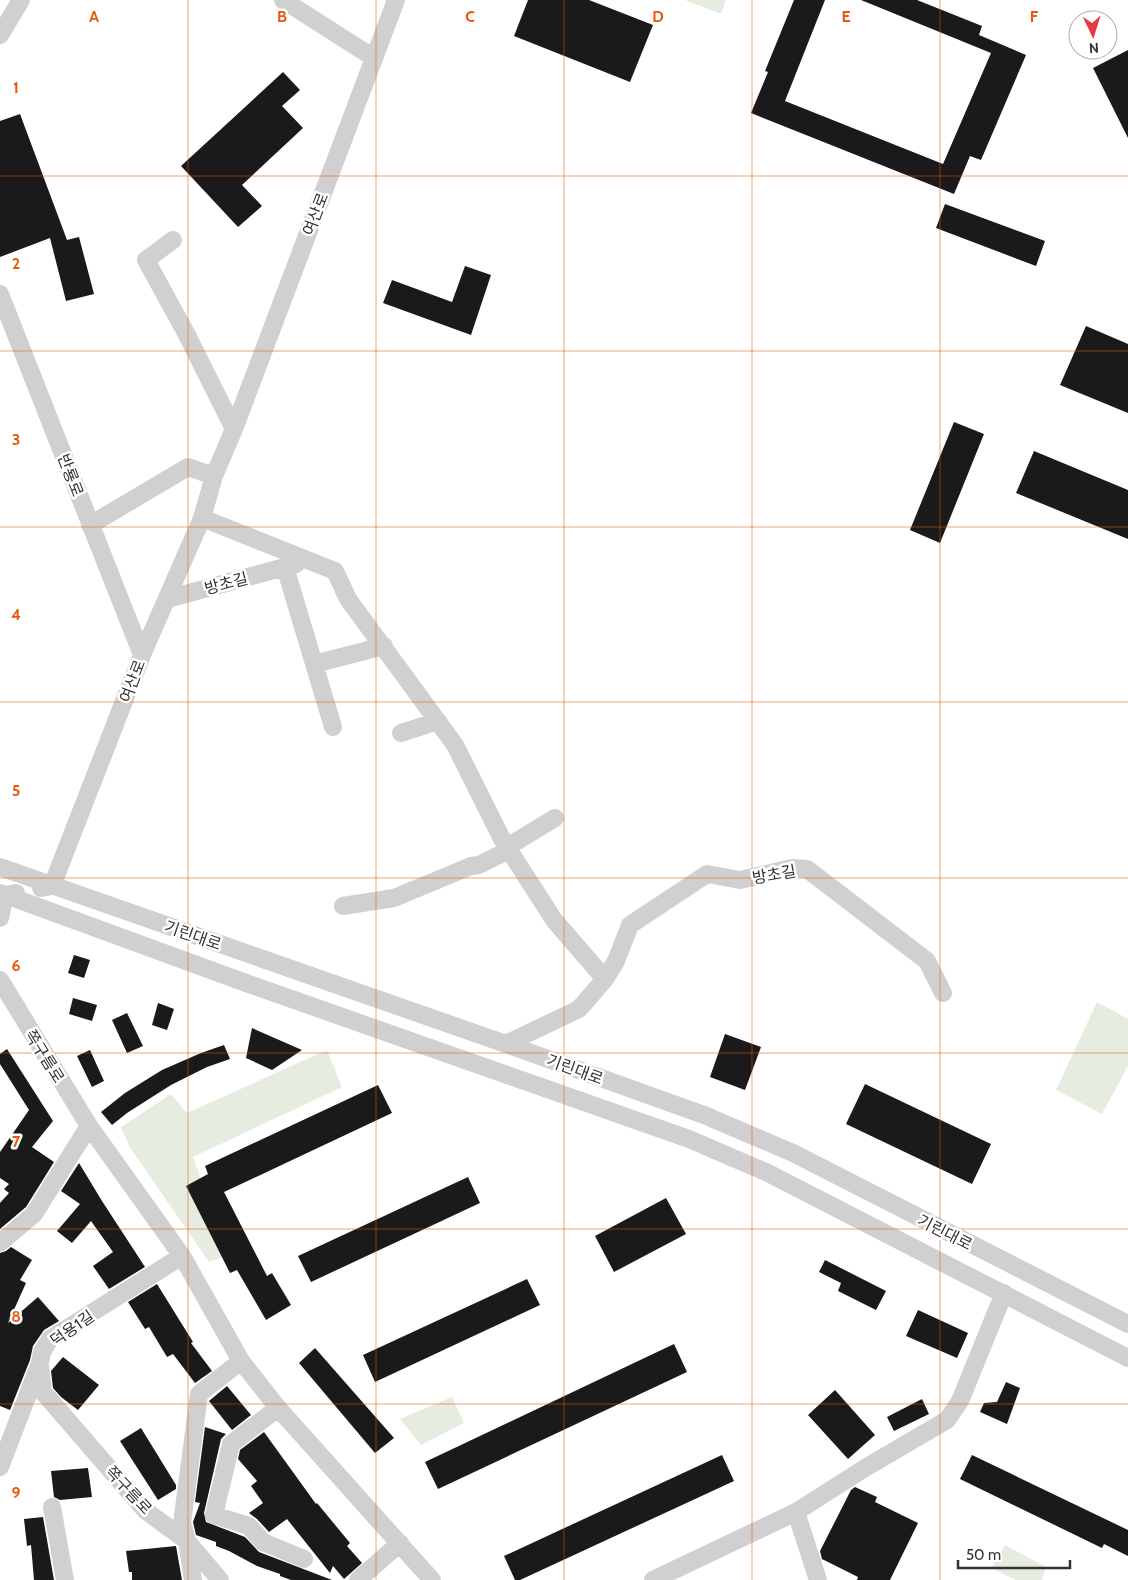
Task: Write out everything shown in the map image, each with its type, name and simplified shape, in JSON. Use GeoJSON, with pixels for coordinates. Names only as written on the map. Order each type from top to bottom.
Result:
{"type":"FeatureCollection","features":[{"type":"Feature","properties":{"kind":"street"},"geometry":{"type":"LineString","coordinates":[[0,35],[21,0]]}},
{"type":"Feature","properties":{"kind":"street"},"geometry":{"type":"LineString","coordinates":[[283,0],[374,58]]}},
{"type":"Feature","properties":{"kind":"street","name":"여산로"},"geometry":{"type":"LineString","coordinates":[[52,886],[142,655],[202,518],[214,476],[234,429],[396,0]]}},
{"type":"Feature","properties":{"kind":"street"},"geometry":{"type":"LineString","coordinates":[[173,240],[146,260],[186,333],[234,429]]}},
{"type":"Feature","properties":{"kind":"street","name":"반룡로"},"geometry":{"type":"LineString","coordinates":[[0,294],[142,655]]}},
{"type":"Feature","properties":{"kind":"street"},"geometry":{"type":"LineString","coordinates":[[90,525],[188,467],[214,476]]}},
{"type":"Feature","properties":{"kind":"street"},"geometry":{"type":"LineString","coordinates":[[202,518],[335,571],[348,599],[455,745],[508,848],[554,920],[605,979]]}},
{"type":"Feature","properties":{"kind":"street","name":"방초길"},"geometry":{"type":"LineString","coordinates":[[167,599],[309,561]]}},
{"type":"Feature","properties":{"kind":"street"},"geometry":{"type":"LineString","coordinates":[[286,567],[333,727]]}},
{"type":"Feature","properties":{"kind":"street"},"geometry":{"type":"LineString","coordinates":[[314,664],[384,646]]}},
{"type":"Feature","properties":{"kind":"street"},"geometry":{"type":"LineString","coordinates":[[401,733],[438,721]]}},
{"type":"Feature","properties":{"kind":"street"},"geometry":{"type":"LineString","coordinates":[[344,906],[394,898],[471,866],[479,865],[555,818]]}},
{"type":"Feature","properties":{"kind":"street","name":"기린대로"},"geometry":{"type":"LineString","coordinates":[[0,867],[704,1115],[793,1154],[1128,1324]]}},
{"type":"Feature","properties":{"kind":"street","name":"방초길"},"geometry":{"type":"LineString","coordinates":[[506,1044],[579,1009],[605,979],[616,962],[630,925],[707,874],[740,880],[792,868],[807,869],[927,961],[943,993]]}},
{"type":"Feature","properties":{"kind":"street"},"geometry":{"type":"LineString","coordinates":[[0,918],[2,894],[52,886]]}},
{"type":"Feature","properties":{"kind":"street","name":"기린대로"},"geometry":{"type":"LineString","coordinates":[[2,894],[255,986],[689,1138],[768,1173],[1128,1358]]}},
{"type":"Feature","properties":{"kind":"street","name":"쪽구름로"},"geometry":{"type":"LineString","coordinates":[[1,983],[89,1126],[182,1256],[241,1361],[278,1408],[432,1580]]}},
{"type":"Feature","properties":{"kind":"street"},"geometry":{"type":"LineString","coordinates":[[0,1244],[34,1214],[89,1126]]}},
{"type":"Feature","properties":{"kind":"street","name":"덕용1길"},"geometry":{"type":"LineString","coordinates":[[0,1467],[40,1363],[42,1352],[50,1340],[182,1256]]}},
{"type":"Feature","properties":{"kind":"street"},"geometry":{"type":"LineString","coordinates":[[653,1580],[796,1512],[948,1420],[960,1401],[1004,1294]]}},
{"type":"Feature","properties":{"kind":"street"},"geometry":{"type":"LineString","coordinates":[[193,1580],[182,1523],[199,1394],[241,1361]]}},
{"type":"Feature","properties":{"kind":"street","name":"쪽구름로"},"geometry":{"type":"LineString","coordinates":[[40,1363],[43,1392],[146,1511],[187,1541],[220,1580]]}},
{"type":"Feature","properties":{"kind":"street"},"geometry":{"type":"LineString","coordinates":[[278,1408],[231,1444],[214,1515],[249,1526],[263,1542],[304,1559]]}},
{"type":"Feature","properties":{"kind":"street"},"geometry":{"type":"LineString","coordinates":[[52,1507],[65,1580]]}},
{"type":"Feature","properties":{"kind":"street"},"geometry":{"type":"LineString","coordinates":[[796,1512],[818,1580]]}},
{"type":"Feature","properties":{"kind":"street"},"geometry":{"type":"LineString","coordinates":[[358,1580],[400,1544]]}},
{"type":"Feature","properties":{"kind":"shaded area"},"geometry":{"type":"Polygon","coordinates":[[[685,0],[726,0],[721,14],[685,0]]]}},
{"type":"Feature","properties":{"kind":"shaded area"},"geometry":{"type":"Polygon","coordinates":[[[1097,1002],[1128,1019],[1128,1066],[1102,1114],[1056,1090],[1097,1002]]]}},
{"type":"Feature","properties":{"kind":"shaded area"},"geometry":{"type":"Polygon","coordinates":[[[327,1050],[342,1087],[193,1157],[203,1185],[189,1192],[222,1257],[209,1262],[129,1146],[121,1127],[171,1094],[187,1113],[327,1050]]]}},
{"type":"Feature","properties":{"kind":"shaded area"},"geometry":{"type":"Polygon","coordinates":[[[452,1397],[464,1423],[421,1445],[400,1419],[452,1397]]]}},
{"type":"Feature","properties":{"kind":"shaded area"},"geometry":{"type":"Polygon","coordinates":[[[1005,1545],[1046,1567],[1042,1580],[1016,1580],[991,1568],[1005,1545]]]}},
{"type":"Feature","properties":{"kind":"building"},"geometry":{"type":"Polygon","coordinates":[[[528,0],[589,0],[653,25],[630,82],[514,36],[528,0]]]}},
{"type":"Feature","properties":{"kind":"building"},"geometry":{"type":"Polygon","coordinates":[[[794,0],[825,0],[785,101],[943,164],[991,53],[861,0],[917,0],[982,26],[979,35],[1026,55],[981,160],[970,156],[954,194],[751,113],[768,72],[765,71],[794,0]]]}},
{"type":"Feature","properties":{"kind":"building"},"geometry":{"type":"Polygon","coordinates":[[[1128,50],[1128,138],[1093,68],[1109,60],[1118,60],[1118,55],[1128,50]]]}},
{"type":"Feature","properties":{"kind":"building"},"geometry":{"type":"Polygon","coordinates":[[[283,72],[300,90],[282,106],[303,128],[242,185],[262,206],[238,227],[181,166],[283,72]]]}},
{"type":"Feature","properties":{"kind":"building"},"geometry":{"type":"Polygon","coordinates":[[[20,114],[67,240],[79,237],[94,294],[66,301],[50,238],[0,257],[0,121],[20,114]]]}},
{"type":"Feature","properties":{"kind":"building"},"geometry":{"type":"Polygon","coordinates":[[[945,204],[1045,241],[1036,266],[936,228],[945,204]]]}},
{"type":"Feature","properties":{"kind":"building"},"geometry":{"type":"Polygon","coordinates":[[[465,266],[491,275],[471,335],[383,303],[392,280],[452,302],[465,266]]]}},
{"type":"Feature","properties":{"kind":"building"},"geometry":{"type":"Polygon","coordinates":[[[1086,326],[1128,344],[1128,413],[1060,385],[1086,326]]]}},
{"type":"Feature","properties":{"kind":"building"},"geometry":{"type":"Polygon","coordinates":[[[954,422],[984,434],[940,543],[910,530],[954,422]]]}},
{"type":"Feature","properties":{"kind":"building"},"geometry":{"type":"Polygon","coordinates":[[[1034,451],[1128,490],[1128,539],[1016,493],[1034,451]]]}},
{"type":"Feature","properties":{"kind":"building"},"geometry":{"type":"Polygon","coordinates":[[[74,955],[90,960],[84,978],[68,973],[74,955]]]}},
{"type":"Feature","properties":{"kind":"building"},"geometry":{"type":"Polygon","coordinates":[[[73,998],[97,1005],[92,1021],[69,1014],[73,998]]]}},
{"type":"Feature","properties":{"kind":"building"},"geometry":{"type":"Polygon","coordinates":[[[158,1003],[174,1009],[167,1030],[152,1025],[158,1003]]]}},
{"type":"Feature","properties":{"kind":"building"},"geometry":{"type":"Polygon","coordinates":[[[127,1013],[143,1046],[127,1053],[112,1020],[127,1013]]]}},
{"type":"Feature","properties":{"kind":"building"},"geometry":{"type":"Polygon","coordinates":[[[252,1028],[302,1050],[272,1070],[246,1058],[252,1028]]]}},
{"type":"Feature","properties":{"kind":"building"},"geometry":{"type":"Polygon","coordinates":[[[725,1034],[761,1047],[745,1090],[710,1077],[725,1034]]]}},
{"type":"Feature","properties":{"kind":"building"},"geometry":{"type":"Polygon","coordinates":[[[224,1045],[230,1059],[207,1067],[171,1085],[127,1113],[112,1125],[101,1112],[125,1093],[162,1070],[224,1045]]]}},
{"type":"Feature","properties":{"kind":"building"},"geometry":{"type":"Polygon","coordinates":[[[7,1049],[53,1121],[32,1147],[54,1162],[26,1207],[0,1229],[0,1203],[9,1193],[4,1189],[9,1184],[0,1178],[0,1152],[29,1110],[0,1064],[0,1054],[7,1049]]]}},
{"type":"Feature","properties":{"kind":"building"},"geometry":{"type":"Polygon","coordinates":[[[90,1050],[104,1081],[92,1087],[77,1056],[90,1050]]]}},
{"type":"Feature","properties":{"kind":"building"},"geometry":{"type":"Polygon","coordinates":[[[865,1084],[991,1144],[972,1184],[846,1124],[865,1084]]]}},
{"type":"Feature","properties":{"kind":"building"},"geometry":{"type":"Polygon","coordinates":[[[378,1085],[392,1113],[224,1192],[267,1276],[272,1273],[291,1305],[266,1320],[237,1270],[230,1273],[186,1186],[208,1174],[205,1166],[378,1085]]]}},
{"type":"Feature","properties":{"kind":"building"},"geometry":{"type":"Polygon","coordinates":[[[79,1163],[145,1267],[109,1289],[93,1266],[113,1252],[91,1221],[72,1243],[57,1231],[80,1204],[61,1191],[79,1163]]]}},
{"type":"Feature","properties":{"kind":"building"},"geometry":{"type":"Polygon","coordinates":[[[468,1177],[480,1203],[311,1282],[298,1256],[468,1177]]]}},
{"type":"Feature","properties":{"kind":"building"},"geometry":{"type":"Polygon","coordinates":[[[666,1198],[686,1234],[614,1272],[595,1236],[666,1198]]]}},
{"type":"Feature","properties":{"kind":"building"},"geometry":{"type":"Polygon","coordinates":[[[11,1247],[32,1260],[20,1280],[26,1283],[8,1323],[38,1297],[59,1321],[44,1330],[33,1346],[30,1360],[10,1410],[0,1406],[0,1253],[11,1247]]]}},
{"type":"Feature","properties":{"kind":"building"},"geometry":{"type":"Polygon","coordinates":[[[825,1260],[886,1291],[876,1310],[838,1291],[841,1283],[819,1272],[825,1260]]]}},
{"type":"Feature","properties":{"kind":"building"},"geometry":{"type":"Polygon","coordinates":[[[527,1279],[540,1305],[375,1382],[363,1355],[527,1279]]]}},
{"type":"Feature","properties":{"kind":"building"},"geometry":{"type":"Polygon","coordinates":[[[157,1284],[193,1342],[191,1343],[212,1371],[195,1383],[173,1354],[167,1357],[149,1327],[145,1329],[128,1302],[157,1284]]]}},
{"type":"Feature","properties":{"kind":"building"},"geometry":{"type":"Polygon","coordinates":[[[918,1310],[968,1333],[957,1358],[906,1336],[918,1310]]]}},
{"type":"Feature","properties":{"kind":"building"},"geometry":{"type":"Polygon","coordinates":[[[674,1344],[687,1372],[438,1489],[425,1462],[674,1344]]]}},
{"type":"Feature","properties":{"kind":"building"},"geometry":{"type":"Polygon","coordinates":[[[315,1348],[394,1438],[375,1453],[299,1363],[315,1348]]]}},
{"type":"Feature","properties":{"kind":"building"},"geometry":{"type":"Polygon","coordinates":[[[63,1357],[99,1385],[78,1410],[53,1388],[51,1371],[63,1357]]]}},
{"type":"Feature","properties":{"kind":"building"},"geometry":{"type":"Polygon","coordinates":[[[1006,1382],[1020,1388],[1007,1424],[980,1412],[984,1403],[997,1402],[1006,1382]]]}},
{"type":"Feature","properties":{"kind":"building"},"geometry":{"type":"Polygon","coordinates":[[[227,1386],[251,1415],[232,1430],[209,1401],[227,1386]]]}},
{"type":"Feature","properties":{"kind":"building"},"geometry":{"type":"Polygon","coordinates":[[[835,1390],[875,1435],[848,1459],[808,1415],[835,1390]]]}},
{"type":"Feature","properties":{"kind":"building"},"geometry":{"type":"Polygon","coordinates":[[[922,1399],[929,1414],[894,1431],[887,1417],[922,1399]]]}},
{"type":"Feature","properties":{"kind":"building"},"geometry":{"type":"Polygon","coordinates":[[[205,1427],[226,1434],[221,1439],[204,1513],[206,1522],[245,1537],[259,1552],[332,1580],[291,1580],[216,1546],[216,1542],[196,1535],[193,1522],[200,1503],[195,1502],[205,1427]]]}},
{"type":"Feature","properties":{"kind":"building"},"geometry":{"type":"Polygon","coordinates":[[[141,1428],[176,1485],[176,1489],[158,1500],[120,1441],[141,1428]]]}},
{"type":"Feature","properties":{"kind":"building"},"geometry":{"type":"Polygon","coordinates":[[[264,1432],[316,1504],[350,1543],[347,1546],[362,1563],[344,1579],[333,1566],[330,1573],[287,1519],[269,1532],[249,1513],[263,1503],[251,1486],[257,1481],[238,1459],[240,1450],[264,1432]]]}},
{"type":"Feature","properties":{"kind":"building"},"geometry":{"type":"Polygon","coordinates":[[[722,1455],[734,1481],[520,1580],[515,1580],[504,1556],[722,1455]]]}},
{"type":"Feature","properties":{"kind":"building"},"geometry":{"type":"Polygon","coordinates":[[[972,1455],[1128,1530],[1128,1556],[1104,1544],[1102,1548],[960,1479],[972,1455]]]}},
{"type":"Feature","properties":{"kind":"building"},"geometry":{"type":"Polygon","coordinates":[[[88,1468],[92,1497],[60,1500],[54,1497],[51,1471],[88,1468]]]}},
{"type":"Feature","properties":{"kind":"building"},"geometry":{"type":"Polygon","coordinates":[[[855,1487],[877,1497],[875,1502],[918,1523],[890,1580],[857,1580],[858,1577],[822,1559],[820,1551],[851,1490],[855,1487]]]}},
{"type":"Feature","properties":{"kind":"building"},"geometry":{"type":"Polygon","coordinates":[[[43,1517],[54,1580],[34,1580],[31,1545],[27,1546],[24,1519],[43,1517]]]}},
{"type":"Feature","properties":{"kind":"building"},"geometry":{"type":"Polygon","coordinates":[[[176,1546],[182,1580],[132,1580],[132,1572],[129,1572],[126,1551],[176,1546]]]}}]}
